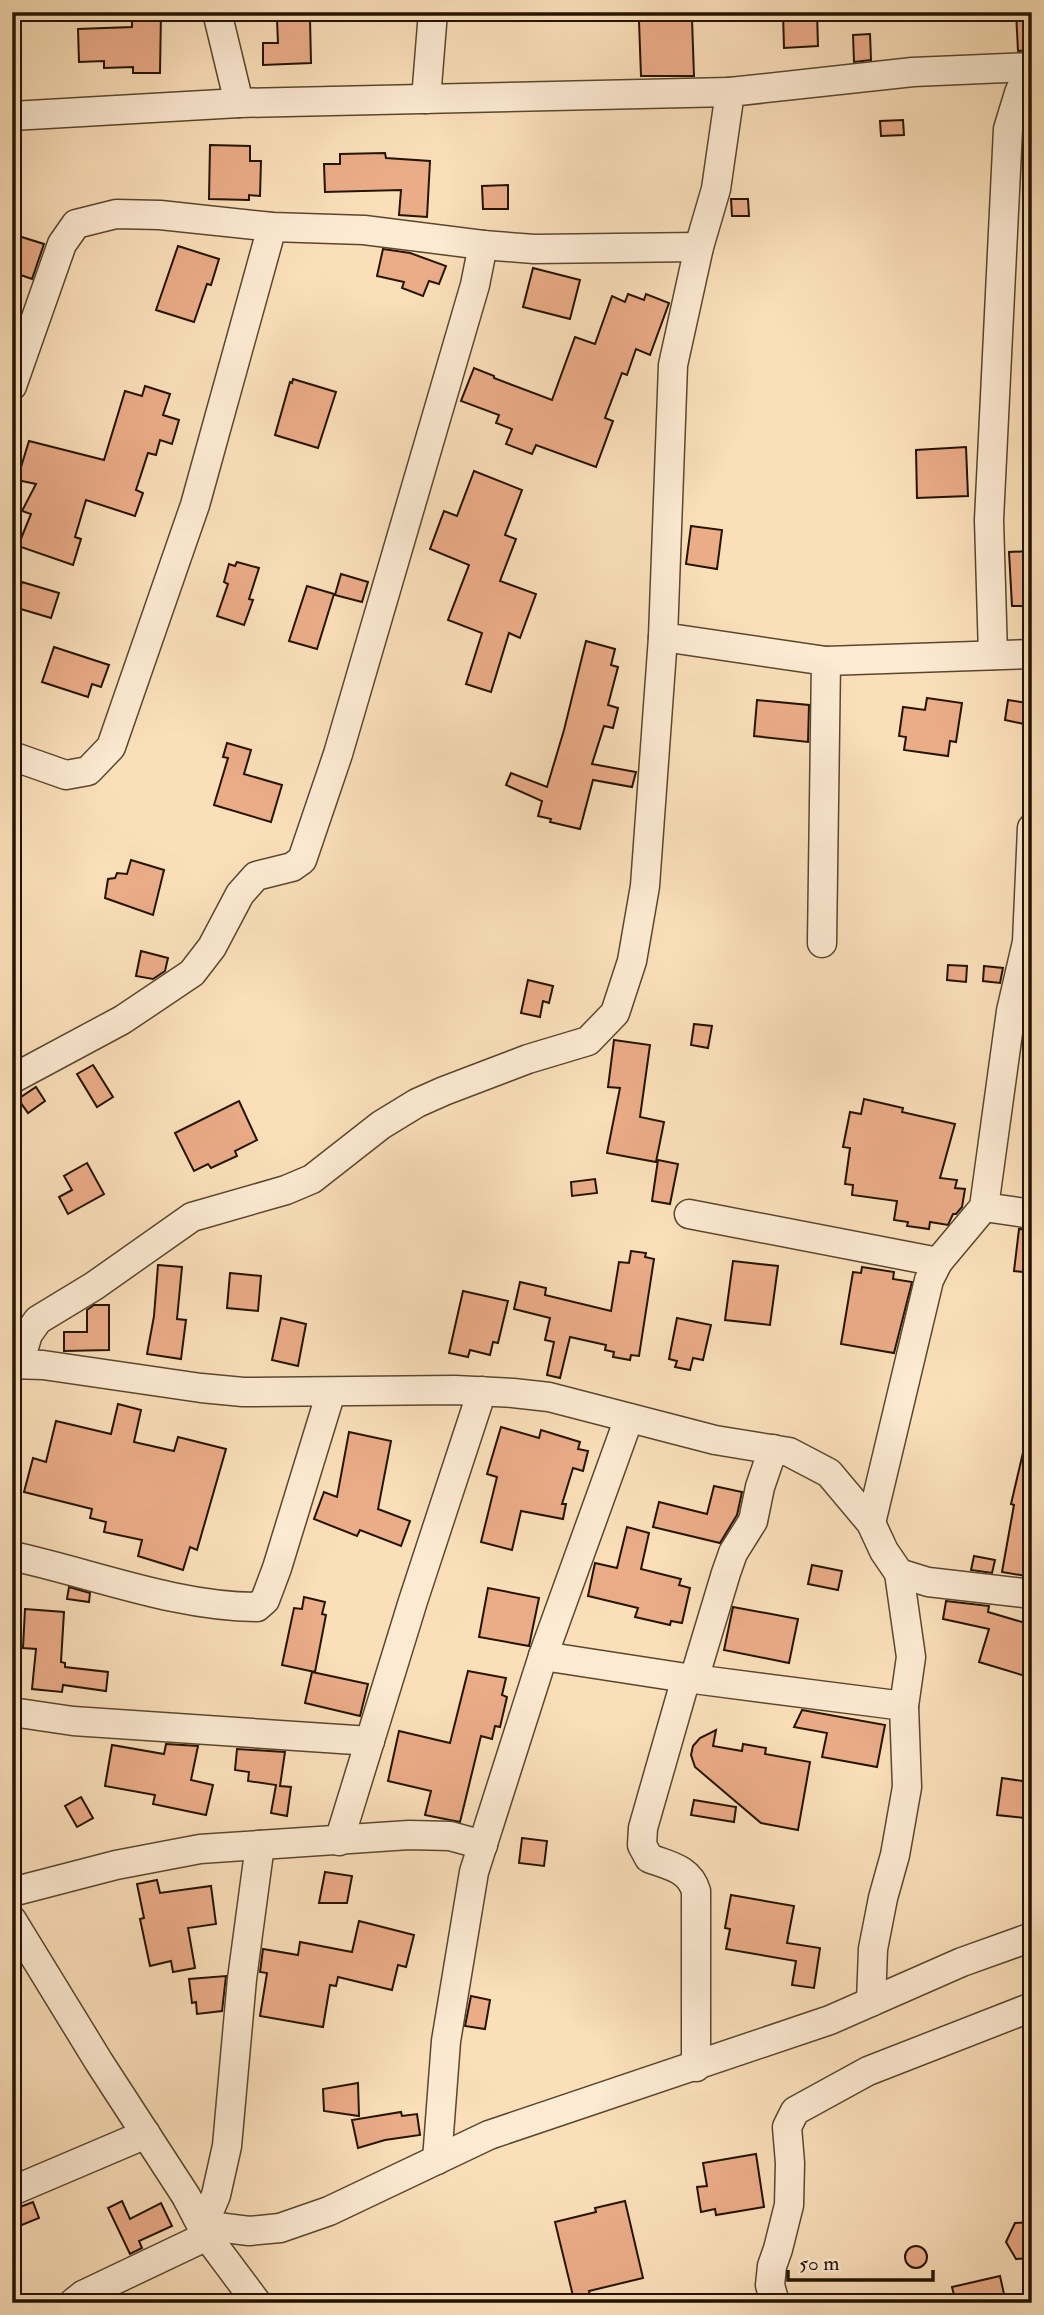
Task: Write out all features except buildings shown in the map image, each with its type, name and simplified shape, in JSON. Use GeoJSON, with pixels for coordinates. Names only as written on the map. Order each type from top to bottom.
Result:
{"type":"FeatureCollection","features":[{"type":"Feature","properties":{"kind":"street"},"geometry":{"type":"LineString","coordinates":[[217,12],[239,103]]}},
{"type":"Feature","properties":{"kind":"street"},"geometry":{"type":"LineString","coordinates":[[426,99],[433,12]]}},
{"type":"Feature","properties":{"kind":"street"},"geometry":{"type":"LineString","coordinates":[[12,116],[239,103],[730,92],[914,72],[1031,67],[1018,93],[1008,129],[989,520],[993,655]]}},
{"type":"Feature","properties":{"kind":"street"},"geometry":{"type":"LineString","coordinates":[[730,92],[716,189],[699,247],[673,365],[663,637],[645,886],[632,961],[615,1013],[589,1041],[528,1059],[417,1104],[381,1125],[312,1179],[286,1190],[192,1217],[94,1286],[38,1320],[28,1334],[15,1364],[103,1373],[223,1391],[482,1391],[549,1397],[715,1440],[789,1452],[829,1473],[871,1523],[899,1573],[911,1657],[904,1706],[907,1787],[895,1855],[873,1949],[871,2001]]}},
{"type":"Feature","properties":{"kind":"street"},"geometry":{"type":"LineString","coordinates":[[12,386],[62,244],[76,224],[116,214],[160,215],[272,227],[364,230],[534,250],[699,247]]}},
{"type":"Feature","properties":{"kind":"street"},"geometry":{"type":"LineString","coordinates":[[12,756],[66,775],[88,771],[111,747],[195,505],[272,227]]}},
{"type":"Feature","properties":{"kind":"street"},"geometry":{"type":"LineString","coordinates":[[12,1079],[122,1020],[192,973],[212,947],[240,894],[256,876],[292,867],[302,860],[349,715],[475,285],[482,245]]}},
{"type":"Feature","properties":{"kind":"street"},"geometry":{"type":"LineString","coordinates":[[663,637],[826,661],[1032,654]]}},
{"type":"Feature","properties":{"kind":"street"},"geometry":{"type":"LineString","coordinates":[[822,943],[826,661]]}},
{"type":"Feature","properties":{"kind":"street"},"geometry":{"type":"LineString","coordinates":[[871,1523],[929,1279],[938,1262],[984,1207],[1011,1011],[1027,942],[1032,828]]}},
{"type":"Feature","properties":{"kind":"street"},"geometry":{"type":"LineString","coordinates":[[984,1207],[1032,1214]]}},
{"type":"Feature","properties":{"kind":"street"},"geometry":{"type":"LineString","coordinates":[[689,1214],[938,1262]]}},
{"type":"Feature","properties":{"kind":"street"},"geometry":{"type":"LineString","coordinates":[[339,1841],[482,1391]]}},
{"type":"Feature","properties":{"kind":"street"},"geometry":{"type":"LineString","coordinates":[[12,1556],[163,1594],[223,1606],[257,1607],[265,1600],[277,1568],[331,1392]]}},
{"type":"Feature","properties":{"kind":"street"},"geometry":{"type":"LineString","coordinates":[[437,2160],[446,2041],[474,1872],[542,1657],[629,1418]]}},
{"type":"Feature","properties":{"kind":"street"},"geometry":{"type":"LineString","coordinates":[[696,2067],[696,1891],[693,1880],[683,1871],[649,1858],[642,1845],[643,1828],[733,1553],[753,1521],[760,1487],[773,1449]]}},
{"type":"Feature","properties":{"kind":"street"},"geometry":{"type":"LineString","coordinates":[[899,1573],[928,1582],[1032,1594]]}},
{"type":"Feature","properties":{"kind":"street"},"geometry":{"type":"LineString","coordinates":[[542,1657],[904,1706]]}},
{"type":"Feature","properties":{"kind":"street"},"geometry":{"type":"LineString","coordinates":[[12,1712],[73,1721],[370,1741]]}},
{"type":"Feature","properties":{"kind":"street"},"geometry":{"type":"LineString","coordinates":[[12,1892],[116,1865],[200,1849],[409,1835],[450,1836],[483,1845]]}},
{"type":"Feature","properties":{"kind":"street"},"geometry":{"type":"LineString","coordinates":[[73,2303],[202,2226],[211,2207],[227,2146],[242,1979],[260,1845]]}},
{"type":"Feature","properties":{"kind":"street"},"geometry":{"type":"LineString","coordinates":[[12,1920],[186,2196],[202,2226],[257,2303]]}},
{"type":"Feature","properties":{"kind":"street"},"geometry":{"type":"LineString","coordinates":[[202,2226],[249,2231],[280,2228],[329,2211],[489,2135],[830,2020],[962,1962],[1032,1937]]}},
{"type":"Feature","properties":{"kind":"street"},"geometry":{"type":"LineString","coordinates":[[775,2303],[770,2285],[772,2266],[789,2205],[787,2127],[795,2111],[868,2071],[1032,2007]]}},
{"type":"Feature","properties":{"kind":"street"},"geometry":{"type":"LineString","coordinates":[[12,2191],[146,2134]]}}]}
